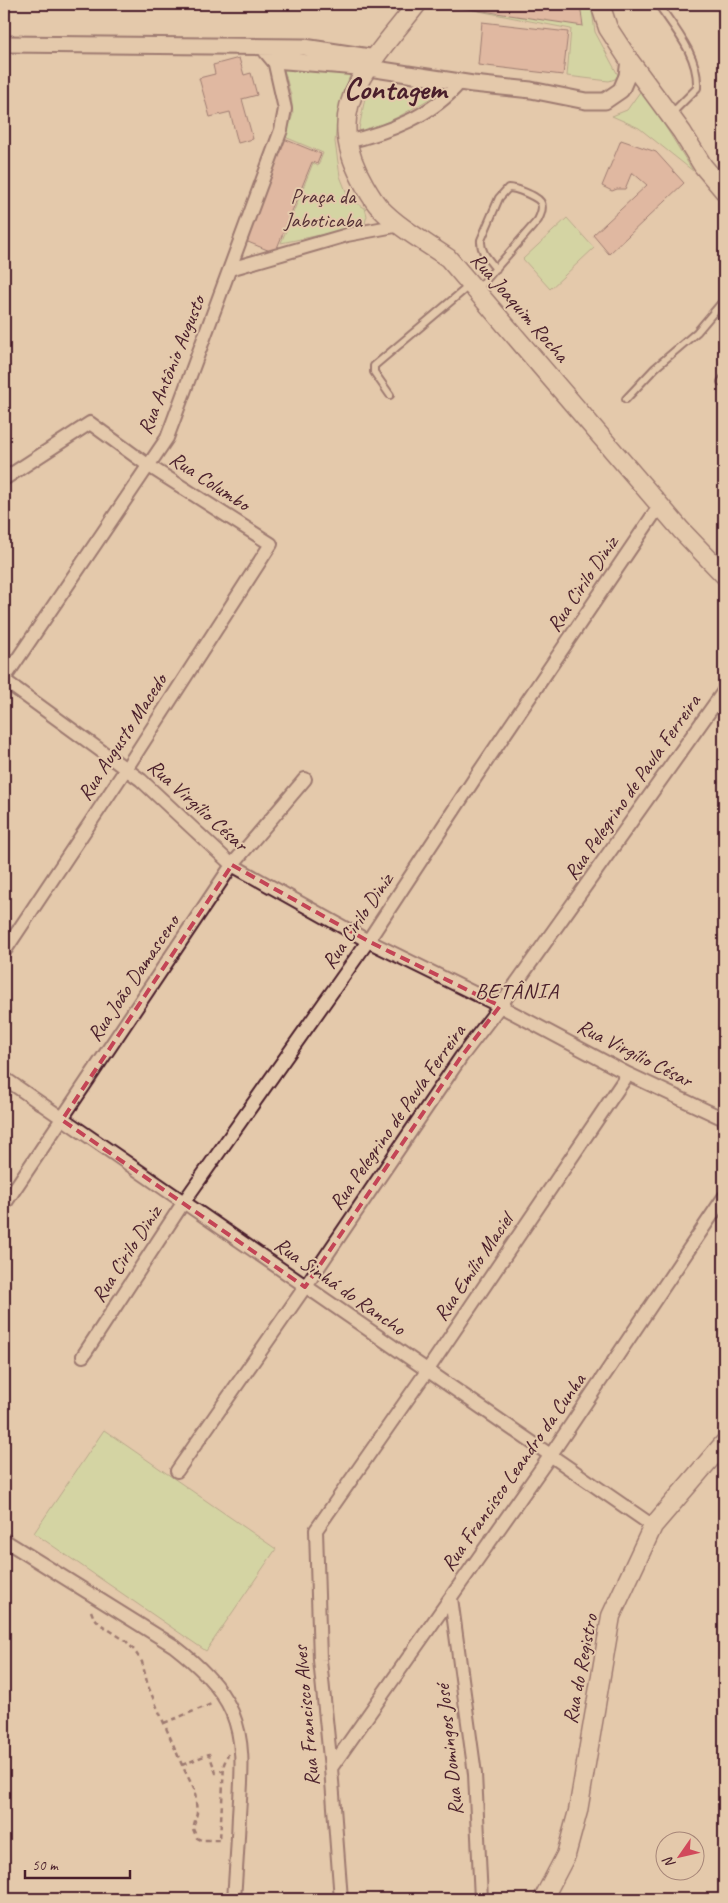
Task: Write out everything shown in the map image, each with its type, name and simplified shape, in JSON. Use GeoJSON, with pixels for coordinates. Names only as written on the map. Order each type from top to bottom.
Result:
{"type":"FeatureCollection","features":[{"type":"Feature","properties":{"kind":"main road","name":"Rua Joaquim Rocha"},"geometry":{"type":"LineString","coordinates":[[417,4],[372,63],[358,84],[352,98],[348,112],[346,142],[355,167],[379,208],[448,258],[660,505],[724,575]]}},
{"type":"Feature","properties":{"kind":"main road"},"geometry":{"type":"LineString","coordinates":[[601,4],[608,28],[629,60],[682,132],[703,166],[724,191]]}},
{"type":"Feature","properties":{"kind":"main road","name":"Rua do Registro"},"geometry":{"type":"LineString","coordinates":[[542,1899],[566,1855],[578,1811],[611,1616],[653,1526],[724,1443]]}},
{"type":"Feature","properties":{"kind":"street"},"geometry":{"type":"LineString","coordinates":[[4,44],[304,47],[460,82],[532,90],[586,101],[605,101],[621,90],[628,76],[629,60]]}},
{"type":"Feature","properties":{"kind":"street"},"geometry":{"type":"LineString","coordinates":[[264,48],[274,60],[372,63]]}},
{"type":"Feature","properties":{"kind":"street","name":"Rua Antônio Augusto"},"geometry":{"type":"LineString","coordinates":[[4,680],[167,438],[281,130],[285,109],[274,60]]}},
{"type":"Feature","properties":{"kind":"street"},"geometry":{"type":"LineString","coordinates":[[346,142],[411,120],[450,95],[460,82]]}},
{"type":"Feature","properties":{"kind":"street"},"geometry":{"type":"LineString","coordinates":[[370,230],[379,208]]}},
{"type":"Feature","properties":{"kind":"street"},"geometry":{"type":"LineString","coordinates":[[230,269],[346,235],[400,225]]}},
{"type":"Feature","properties":{"kind":"street","name":"Rua Columbo"},"geometry":{"type":"LineString","coordinates":[[4,479],[90,423],[149,466],[271,544]]}},
{"type":"Feature","properties":{"kind":"street","name":"Rua Cirilo Diniz"},"geometry":{"type":"LineString","coordinates":[[83,1356],[183,1203],[368,941],[475,778],[660,505]]}},
{"type":"Feature","properties":{"kind":"street","name":"Rua Augusto Macedo"},"geometry":{"type":"LineString","coordinates":[[4,952],[271,544]]}},
{"type":"Feature","properties":{"kind":"street","name":"Rua Virgílio César"},"geometry":{"type":"LineString","coordinates":[[4,680],[142,780],[232,865],[368,941],[500,1006],[628,1074],[724,1119]]}},
{"type":"Feature","properties":{"kind":"street","name":"Rua Pelegrino de Paula Ferreira"},"geometry":{"type":"LineString","coordinates":[[177,1471],[461,1057],[500,1006],[724,691]]}},
{"type":"Feature","properties":{"kind":"street","name":"Rua João Damasceno"},"geometry":{"type":"LineString","coordinates":[[4,1205],[232,865],[305,779]]}},
{"type":"Feature","properties":{"kind":"street","name":"Rua Emílio Maciel"},"geometry":{"type":"LineString","coordinates":[[316,1530],[427,1371],[628,1074]]}},
{"type":"Feature","properties":{"kind":"street","name":"Rua Sinhá do Rancho"},"geometry":{"type":"LineString","coordinates":[[4,1078],[62,1120],[653,1526]]}},
{"type":"Feature","properties":{"kind":"street","name":"Rua Francisco Leandro da Cunha"},"geometry":{"type":"LineString","coordinates":[[331,1768],[550,1456],[724,1197]]}},
{"type":"Feature","properties":{"kind":"street","name":"Rua Francisco Alves"},"geometry":{"type":"LineString","coordinates":[[316,1530],[320,1660],[331,1768],[341,1899]]}},
{"type":"Feature","properties":{"kind":"street"},"geometry":{"type":"LineString","coordinates":[[4,1540],[174,1646],[198,1665],[216,1685],[225,1699],[232,1711],[241,1737],[242,1765],[234,1899]]}},
{"type":"Feature","properties":{"kind":"street","name":"Rua Domingos José"},"geometry":{"type":"LineString","coordinates":[[451,1598],[475,1774],[481,1899]]}},
{"type":"Feature","properties":{"kind":"lane"},"geometry":{"type":"LineString","coordinates":[[658,4],[686,45],[695,65],[698,78],[697,88],[669,116]]}},
{"type":"Feature","properties":{"kind":"lane"},"geometry":{"type":"LineString","coordinates":[[390,395],[374,372],[374,366],[496,269],[538,220],[542,211],[539,199],[514,188],[508,188],[499,198],[481,240],[480,245],[483,252],[496,269]]}},
{"type":"Feature","properties":{"kind":"lane"},"geometry":{"type":"LineString","coordinates":[[626,399],[655,368],[696,332],[724,300]]}},
{"type":"Feature","properties":{"kind":"path"},"geometry":{"type":"LineString","coordinates":[[91,1594],[90,1607],[93,1616],[100,1624],[126,1641],[142,1662],[148,1686],[195,1791],[196,1813],[193,1829],[197,1838],[201,1840],[220,1840],[224,1770],[228,1753],[241,1737]]}},
{"type":"Feature","properties":{"kind":"path"},"geometry":{"type":"LineString","coordinates":[[164,1723],[225,1699]]}},
{"type":"Feature","properties":{"kind":"path"},"geometry":{"type":"LineString","coordinates":[[182,1765],[209,1754],[216,1773],[224,1770]]}},
{"type":"Feature","properties":{"kind":"highlighted area"},"geometry":{"type":"Polygon","coordinates":[[[232,865],[368,941],[500,1006],[461,1057],[305,1287],[62,1120],[232,865]]]}},
{"type":"Feature","properties":{"kind":"green space"},"geometry":{"type":"Polygon","coordinates":[[[443,4],[591,4],[595,32],[618,75],[615,79],[609,81],[567,76],[571,29],[443,4]]]}},
{"type":"Feature","properties":{"kind":"green space","name":"Praça da Jaboticaba"},"geometry":{"type":"Polygon","coordinates":[[[283,66],[350,75],[337,121],[335,142],[340,176],[349,199],[365,208],[367,216],[364,226],[281,243],[313,163],[318,166],[323,153],[285,137],[293,114],[291,95],[283,66]]]}},
{"type":"Feature","properties":{"kind":"green space","name":"Praça da Jaboticaba"},"geometry":{"type":"Polygon","coordinates":[[[367,87],[445,90],[398,117],[365,132],[361,132],[359,129],[367,87]]]}},
{"type":"Feature","properties":{"kind":"green space"},"geometry":{"type":"Polygon","coordinates":[[[642,89],[693,171],[639,128],[612,116],[627,110],[642,89]]]}},
{"type":"Feature","properties":{"kind":"green space"},"geometry":{"type":"Polygon","coordinates":[[[567,218],[594,248],[550,289],[523,259],[567,218]]]}},
{"type":"Feature","properties":{"kind":"green space"},"geometry":{"type":"Polygon","coordinates":[[[104,1430],[276,1549],[206,1651],[34,1533],[104,1430]]]}},
{"type":"Feature","properties":{"kind":"building"},"geometry":{"type":"Polygon","coordinates":[[[459,4],[580,4],[583,26],[463,8],[459,4]]]}},
{"type":"Feature","properties":{"kind":"building"},"geometry":{"type":"Polygon","coordinates":[[[482,22],[568,32],[563,75],[478,65],[482,22]]]}},
{"type":"Feature","properties":{"kind":"building"},"geometry":{"type":"Polygon","coordinates":[[[239,58],[244,75],[251,73],[257,95],[242,99],[253,139],[238,143],[230,112],[210,117],[199,78],[215,74],[213,65],[239,58]]]}},
{"type":"Feature","properties":{"kind":"building"},"geometry":{"type":"Polygon","coordinates":[[[284,139],[321,154],[317,164],[312,162],[275,253],[243,240],[284,139]]]}},
{"type":"Feature","properties":{"kind":"building"},"geometry":{"type":"Polygon","coordinates":[[[621,140],[656,152],[684,183],[609,254],[593,235],[647,185],[632,172],[625,189],[612,191],[602,186],[621,140]]]}},
{"type":"Feature","properties":{"kind":"district","name":"Contagem"},"geometry":{"type":"Point","coordinates":[395,88]}},
{"type":"Feature","properties":{"kind":"district","name":"BETÂNIA"},"geometry":{"type":"Point","coordinates":[517,990]}}]}
